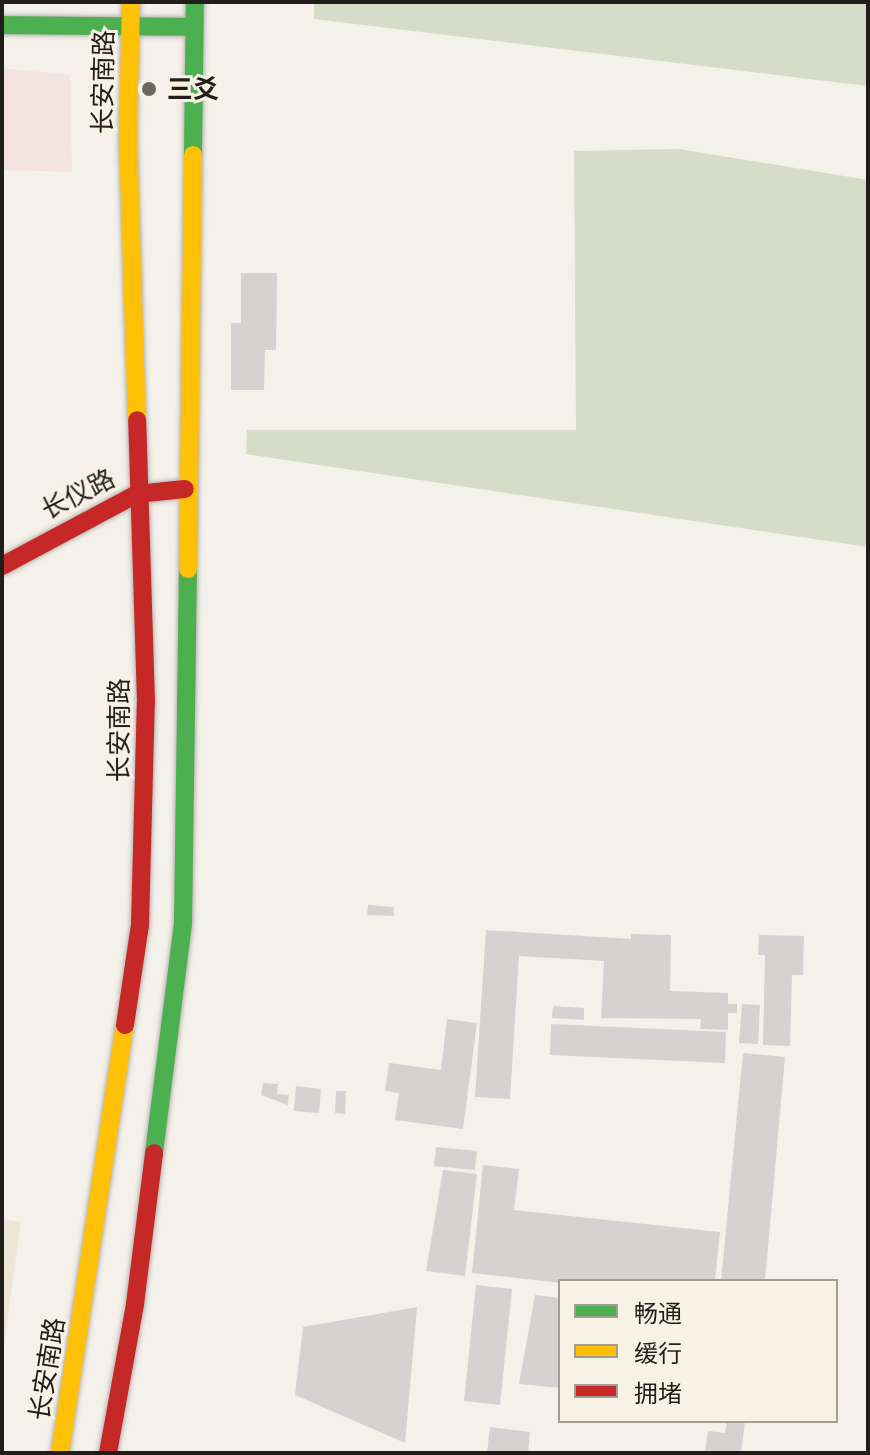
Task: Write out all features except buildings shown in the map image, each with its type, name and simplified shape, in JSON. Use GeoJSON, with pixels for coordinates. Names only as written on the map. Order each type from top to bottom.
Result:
{"type":"FeatureCollection","features":[{"type":"Feature","properties":{"kind":"main road","name":"长安南路"},"geometry":{"type":"LineString","coordinates":[[60,1453],[140,925],[146,702],[137,494],[131,3]]}},
{"type":"Feature","properties":{"kind":"main road"},"geometry":{"type":"LineString","coordinates":[[104,4],[195,3],[185,489],[183,924],[137,1289],[108,1453]]}},
{"type":"Feature","properties":{"kind":"main road"},"geometry":{"type":"LineString","coordinates":[[2,25],[194,27]]}},
{"type":"Feature","properties":{"kind":"main road","name":"长仪路"},"geometry":{"type":"LineString","coordinates":[[2,566],[137,494],[185,489]]}},
{"type":"Feature","properties":{"kind":"shaded area"},"geometry":{"type":"Polygon","coordinates":[[[2,68],[70,75],[72,172],[2,170],[2,68]]]}},
{"type":"Feature","properties":{"kind":"shaded area"},"geometry":{"type":"Polygon","coordinates":[[[2,1219],[21,1222],[2,1358],[2,1219]]]}},
{"type":"Feature","properties":{"kind":"green space"},"geometry":{"type":"Polygon","coordinates":[[[314,2],[868,2],[868,86],[314,19],[314,2]]]}},
{"type":"Feature","properties":{"kind":"green space"},"geometry":{"type":"Polygon","coordinates":[[[679,149],[868,180],[868,547],[246,454],[247,430],[576,430],[574,151],[679,149]]]}},
{"type":"Feature","properties":{"kind":"traffic: fast"},"geometry":{"type":"LineString","coordinates":[[193,155],[195,2]]}},
{"type":"Feature","properties":{"kind":"traffic: fast"},"geometry":{"type":"LineString","coordinates":[[2,25],[194,27]]}},
{"type":"Feature","properties":{"kind":"traffic: fast"},"geometry":{"type":"LineString","coordinates":[[154,1153],[183,924],[188,569]]}},
{"type":"Feature","properties":{"kind":"traffic: slow"},"geometry":{"type":"LineString","coordinates":[[131,2],[128,138],[137,420]]}},
{"type":"Feature","properties":{"kind":"traffic: slow"},"geometry":{"type":"LineString","coordinates":[[188,569],[193,155]]}},
{"type":"Feature","properties":{"kind":"traffic: slow"},"geometry":{"type":"LineString","coordinates":[[60,1453],[125,1025]]}},
{"type":"Feature","properties":{"kind":"traffic: jam"},"geometry":{"type":"LineString","coordinates":[[125,1025],[140,925],[146,702],[137,420]]}},
{"type":"Feature","properties":{"kind":"traffic: jam"},"geometry":{"type":"LineString","coordinates":[[2,566],[137,494],[185,489]]}},
{"type":"Feature","properties":{"kind":"traffic: jam"},"geometry":{"type":"LineString","coordinates":[[108,1453],[135,1304],[154,1153]]}},
{"type":"Feature","properties":{"kind":"place","name":"三爻"},"geometry":{"type":"Point","coordinates":[149,89]}}]}
